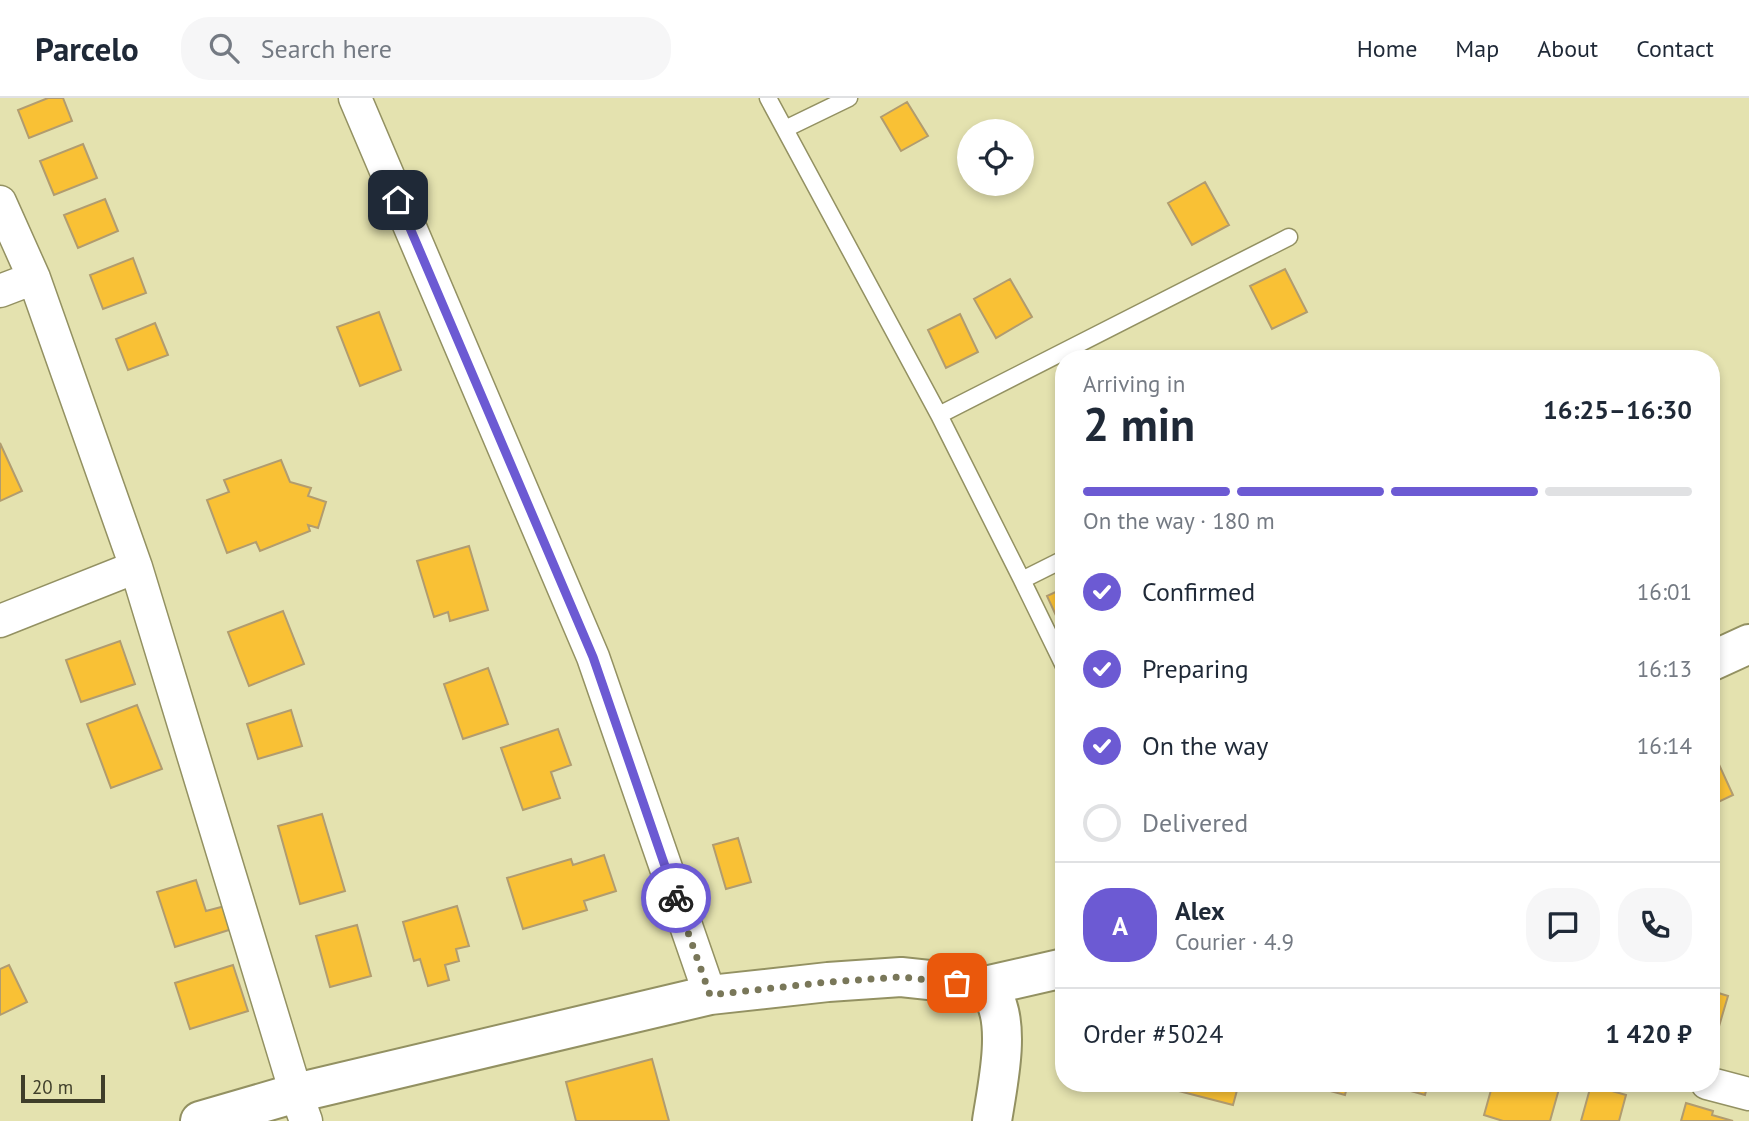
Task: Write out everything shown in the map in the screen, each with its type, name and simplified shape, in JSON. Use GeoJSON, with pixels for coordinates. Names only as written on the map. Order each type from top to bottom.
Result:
{"type":"FeatureCollection","features":[{"type":"Feature","properties":{"kind":"main road"},"geometry":{"type":"LineString","coordinates":[[1720,657],[1749,644]]}},
{"type":"Feature","properties":{"kind":"main road"},"geometry":{"type":"LineString","coordinates":[[200,1121],[301,1107],[710,995],[901,977],[985,986],[1055,970]]}},
{"type":"Feature","properties":{"kind":"main road"},"geometry":{"type":"LineString","coordinates":[[985,986],[995,1000],[999,1014],[1002,1049],[992,1121]]}},
{"type":"Feature","properties":{"kind":"street"},"geometry":{"type":"LineString","coordinates":[[355,98],[593,657],[710,995]]}},
{"type":"Feature","properties":{"kind":"street"},"geometry":{"type":"LineString","coordinates":[[0,202],[34,278],[136,567],[301,1107]]}},
{"type":"Feature","properties":{"kind":"street"},"geometry":{"type":"LineString","coordinates":[[0,290],[34,278]]}},
{"type":"Feature","properties":{"kind":"street"},"geometry":{"type":"LineString","coordinates":[[0,621],[136,567]]}},
{"type":"Feature","properties":{"kind":"street"},"geometry":{"type":"LineString","coordinates":[[1720,1086],[1749,1094]]}},
{"type":"Feature","properties":{"kind":"lane"},"geometry":{"type":"LineString","coordinates":[[768,98],[939,415],[1055,648]]}},
{"type":"Feature","properties":{"kind":"lane"},"geometry":{"type":"LineString","coordinates":[[785,129],[849,98]]}},
{"type":"Feature","properties":{"kind":"lane"},"geometry":{"type":"LineString","coordinates":[[1067,350],[1289,237]]}},
{"type":"Feature","properties":{"kind":"lane"},"geometry":{"type":"LineString","coordinates":[[939,415],[1055,356]]}},
{"type":"Feature","properties":{"kind":"lane"},"geometry":{"type":"LineString","coordinates":[[1022,580],[1055,564]]}},
{"type":"Feature","properties":{"kind":"building"},"geometry":{"type":"Polygon","coordinates":[[[48,98],[63,98],[72,121],[29,138],[18,110],[48,98]]]}},
{"type":"Feature","properties":{"kind":"building"},"geometry":{"type":"Polygon","coordinates":[[[907,102],[928,136],[901,151],[881,117],[907,102]]]}},
{"type":"Feature","properties":{"kind":"building"},"geometry":{"type":"Polygon","coordinates":[[[83,144],[97,178],[54,195],[40,161],[83,144]]]}},
{"type":"Feature","properties":{"kind":"building"},"geometry":{"type":"Polygon","coordinates":[[[1205,182],[1229,225],[1192,245],[1168,203],[1205,182]]]}},
{"type":"Feature","properties":{"kind":"building"},"geometry":{"type":"Polygon","coordinates":[[[105,199],[118,231],[78,248],[64,215],[105,199]]]}},
{"type":"Feature","properties":{"kind":"building"},"geometry":{"type":"Polygon","coordinates":[[[133,258],[146,293],[103,309],[90,275],[133,258]]]}},
{"type":"Feature","properties":{"kind":"building"},"geometry":{"type":"Polygon","coordinates":[[[1285,269],[1307,312],[1272,329],[1250,286],[1285,269]]]}},
{"type":"Feature","properties":{"kind":"building"},"geometry":{"type":"Polygon","coordinates":[[[1010,279],[1032,317],[996,338],[974,299],[1010,279]]]}},
{"type":"Feature","properties":{"kind":"building"},"geometry":{"type":"Polygon","coordinates":[[[379,312],[401,370],[360,386],[337,327],[379,312]]]}},
{"type":"Feature","properties":{"kind":"building"},"geometry":{"type":"Polygon","coordinates":[[[960,314],[978,352],[946,368],[928,330],[960,314]]]}},
{"type":"Feature","properties":{"kind":"building"},"geometry":{"type":"Polygon","coordinates":[[[155,323],[168,355],[128,370],[116,339],[155,323]]]}},
{"type":"Feature","properties":{"kind":"building"},"geometry":{"type":"Polygon","coordinates":[[[0,443],[22,491],[0,501],[0,443]]]}},
{"type":"Feature","properties":{"kind":"building"},"geometry":{"type":"Polygon","coordinates":[[[281,460],[290,482],[311,488],[308,496],[326,502],[318,528],[308,525],[310,531],[260,551],[256,542],[227,553],[207,500],[229,492],[224,480],[281,460]]]}},
{"type":"Feature","properties":{"kind":"building"},"geometry":{"type":"Polygon","coordinates":[[[469,546],[488,610],[450,621],[448,612],[434,617],[417,561],[469,546]]]}},
{"type":"Feature","properties":{"kind":"building"},"geometry":{"type":"Polygon","coordinates":[[[1055,592],[1055,613],[1047,596],[1055,592]]]}},
{"type":"Feature","properties":{"kind":"building"},"geometry":{"type":"Polygon","coordinates":[[[283,611],[304,664],[249,686],[228,632],[283,611]]]}},
{"type":"Feature","properties":{"kind":"building"},"geometry":{"type":"Polygon","coordinates":[[[120,641],[135,684],[81,702],[66,660],[120,641]]]}},
{"type":"Feature","properties":{"kind":"building"},"geometry":{"type":"Polygon","coordinates":[[[488,668],[508,724],[463,739],[444,684],[488,668]]]}},
{"type":"Feature","properties":{"kind":"building"},"geometry":{"type":"Polygon","coordinates":[[[137,705],[162,769],[111,788],[87,724],[137,705]]]}},
{"type":"Feature","properties":{"kind":"building"},"geometry":{"type":"Polygon","coordinates":[[[291,710],[302,746],[258,759],[247,724],[291,710]]]}},
{"type":"Feature","properties":{"kind":"building"},"geometry":{"type":"Polygon","coordinates":[[[558,729],[571,765],[551,772],[560,798],[523,810],[501,748],[558,729]]]}},
{"type":"Feature","properties":{"kind":"building"},"geometry":{"type":"Polygon","coordinates":[[[1720,767],[1733,795],[1720,801],[1720,767]]]}},
{"type":"Feature","properties":{"kind":"building"},"geometry":{"type":"Polygon","coordinates":[[[322,814],[345,891],[300,904],[278,826],[322,814]]]}},
{"type":"Feature","properties":{"kind":"building"},"geometry":{"type":"Polygon","coordinates":[[[738,838],[751,882],[726,889],[713,845],[738,838]]]}},
{"type":"Feature","properties":{"kind":"building"},"geometry":{"type":"Polygon","coordinates":[[[604,855],[616,891],[584,901],[587,910],[523,929],[507,878],[571,859],[573,865],[604,855]]]}},
{"type":"Feature","properties":{"kind":"building"},"geometry":{"type":"Polygon","coordinates":[[[196,880],[206,911],[225,906],[232,929],[175,947],[157,892],[196,880]]]}},
{"type":"Feature","properties":{"kind":"building"},"geometry":{"type":"Polygon","coordinates":[[[457,906],[469,946],[456,949],[459,961],[445,965],[449,980],[428,986],[420,959],[414,961],[403,922],[457,906]]]}},
{"type":"Feature","properties":{"kind":"building"},"geometry":{"type":"Polygon","coordinates":[[[357,925],[371,976],[330,987],[316,936],[357,925]]]}},
{"type":"Feature","properties":{"kind":"building"},"geometry":{"type":"Polygon","coordinates":[[[9,965],[27,1002],[0,1015],[0,969],[9,965]]]}},
{"type":"Feature","properties":{"kind":"building"},"geometry":{"type":"Polygon","coordinates":[[[233,965],[248,1011],[190,1029],[175,983],[233,965]]]}},
{"type":"Feature","properties":{"kind":"building"},"geometry":{"type":"Polygon","coordinates":[[[1720,994],[1728,996],[1720,1023],[1720,994]]]}},
{"type":"Feature","properties":{"kind":"building"},"geometry":{"type":"Polygon","coordinates":[[[652,1059],[669,1121],[576,1121],[566,1082],[652,1059]]]}},
{"type":"Feature","properties":{"kind":"building"},"geometry":{"type":"Polygon","coordinates":[[[1183,1092],[1237,1092],[1233,1105],[1183,1092]]]}},
{"type":"Feature","properties":{"kind":"building"},"geometry":{"type":"Polygon","coordinates":[[[1490,1092],[1558,1092],[1550,1121],[1503,1121],[1484,1115],[1490,1092]]]}},
{"type":"Feature","properties":{"kind":"building"},"geometry":{"type":"Polygon","coordinates":[[[1589,1092],[1616,1092],[1626,1095],[1619,1121],[1581,1121],[1589,1092]]]}},
{"type":"Feature","properties":{"kind":"building"},"geometry":{"type":"Polygon","coordinates":[[[1686,1103],[1713,1111],[1712,1115],[1733,1121],[1681,1121],[1686,1103]]]}},
{"type":"Feature","properties":{"kind":"way so far"},"geometry":{"type":"LineString","coordinates":[[676,898],[710,995],[901,977],[957,983]]}},
{"type":"Feature","properties":{"kind":"route"},"geometry":{"type":"LineString","coordinates":[[398,200],[593,657],[676,898]]}}]}
